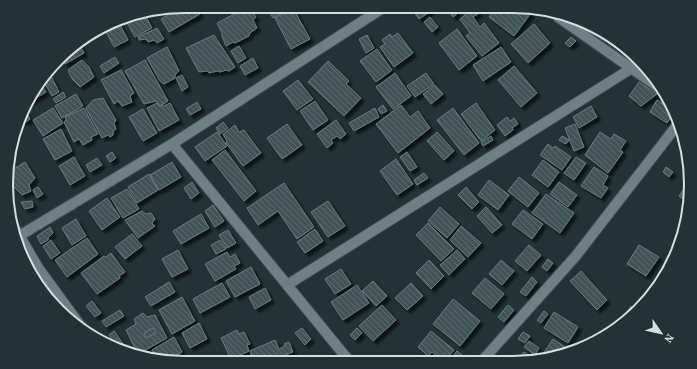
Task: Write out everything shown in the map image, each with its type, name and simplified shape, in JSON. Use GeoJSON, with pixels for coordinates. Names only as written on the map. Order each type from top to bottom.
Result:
{"type":"FeatureCollection","features":[{"type":"Feature","properties":{"kind":"street"},"geometry":{"type":"LineString","coordinates":[[21,235],[172,144],[375,13]]}},
{"type":"Feature","properties":{"kind":"street"},"geometry":{"type":"LineString","coordinates":[[563,21],[649,81]]}},
{"type":"Feature","properties":{"kind":"street"},"geometry":{"type":"LineString","coordinates":[[287,285],[632,68]]}},
{"type":"Feature","properties":{"kind":"street"},"geometry":{"type":"LineString","coordinates":[[486,356],[576,257],[675,128]]}},
{"type":"Feature","properties":{"kind":"street"},"geometry":{"type":"LineString","coordinates":[[172,144],[345,356]]}},
{"type":"Feature","properties":{"kind":"street"},"geometry":{"type":"LineString","coordinates":[[32,262],[39,269],[71,313]]}},
{"type":"Feature","properties":{"kind":"building"},"geometry":{"type":"Polygon","coordinates":[[[171,13],[200,14],[169,32],[161,19],[171,13]]]}},
{"type":"Feature","properties":{"kind":"building"},"geometry":{"type":"Polygon","coordinates":[[[236,13],[253,13],[256,17],[253,20],[257,28],[250,33],[249,36],[226,46],[217,23],[236,13]]]}},
{"type":"Feature","properties":{"kind":"building"},"geometry":{"type":"Polygon","coordinates":[[[270,13],[281,13],[273,18],[270,13]]]}},
{"type":"Feature","properties":{"kind":"building"},"geometry":{"type":"Polygon","coordinates":[[[284,13],[296,13],[310,39],[291,49],[275,18],[284,13]]]}},
{"type":"Feature","properties":{"kind":"building"},"geometry":{"type":"Polygon","coordinates":[[[414,13],[428,13],[419,19],[414,13]]]}},
{"type":"Feature","properties":{"kind":"building"},"geometry":{"type":"Polygon","coordinates":[[[450,13],[458,13],[453,17],[450,13]]]}},
{"type":"Feature","properties":{"kind":"building"},"geometry":{"type":"Polygon","coordinates":[[[468,13],[479,13],[473,17],[480,27],[484,23],[499,43],[482,56],[466,36],[470,33],[460,19],[468,13]]]}},
{"type":"Feature","properties":{"kind":"building"},"geometry":{"type":"Polygon","coordinates":[[[492,13],[531,14],[514,36],[489,17],[492,13]]]}},
{"type":"Feature","properties":{"kind":"building"},"geometry":{"type":"Polygon","coordinates":[[[146,17],[152,28],[135,37],[127,23],[146,17]]]}},
{"type":"Feature","properties":{"kind":"building"},"geometry":{"type":"Polygon","coordinates":[[[430,17],[438,27],[432,32],[424,22],[430,17]]]}},
{"type":"Feature","properties":{"kind":"building"},"geometry":{"type":"Polygon","coordinates":[[[534,24],[550,43],[528,63],[511,44],[534,24]]]}},
{"type":"Feature","properties":{"kind":"building"},"geometry":{"type":"Polygon","coordinates":[[[120,25],[128,40],[114,47],[106,32],[120,25]]]}},
{"type":"Feature","properties":{"kind":"building"},"geometry":{"type":"Polygon","coordinates":[[[157,28],[164,39],[157,43],[154,40],[148,42],[146,39],[139,40],[138,37],[157,28]]]}},
{"type":"Feature","properties":{"kind":"building"},"geometry":{"type":"Polygon","coordinates":[[[457,29],[477,56],[459,70],[439,43],[457,29]]]}},
{"type":"Feature","properties":{"kind":"building"},"geometry":{"type":"Polygon","coordinates":[[[398,33],[413,53],[394,67],[380,47],[385,44],[382,40],[390,34],[392,37],[398,33]]]}},
{"type":"Feature","properties":{"kind":"building"},"geometry":{"type":"Polygon","coordinates":[[[214,35],[235,67],[229,71],[226,70],[209,73],[207,71],[199,72],[186,48],[214,35]]]}},
{"type":"Feature","properties":{"kind":"building"},"geometry":{"type":"Polygon","coordinates":[[[367,35],[374,48],[366,53],[359,39],[367,35]]]}},
{"type":"Feature","properties":{"kind":"building"},"geometry":{"type":"Polygon","coordinates":[[[571,37],[576,41],[570,47],[565,43],[571,37]]]}},
{"type":"Feature","properties":{"kind":"building"},"geometry":{"type":"Polygon","coordinates":[[[239,46],[246,58],[238,63],[231,51],[239,46]]]}},
{"type":"Feature","properties":{"kind":"building"},"geometry":{"type":"Polygon","coordinates":[[[81,47],[84,53],[65,64],[64,62],[81,47]]]}},
{"type":"Feature","properties":{"kind":"building"},"geometry":{"type":"Polygon","coordinates":[[[167,47],[179,71],[175,75],[175,78],[164,84],[160,81],[147,58],[167,47]]]}},
{"type":"Feature","properties":{"kind":"building"},"geometry":{"type":"Polygon","coordinates":[[[501,47],[511,62],[483,81],[473,65],[501,47]]]}},
{"type":"Feature","properties":{"kind":"building"},"geometry":{"type":"Polygon","coordinates":[[[377,49],[392,70],[376,82],[360,61],[377,49]]]}},
{"type":"Feature","properties":{"kind":"building"},"geometry":{"type":"Polygon","coordinates":[[[115,57],[119,63],[104,73],[100,66],[115,57]]]}},
{"type":"Feature","properties":{"kind":"building"},"geometry":{"type":"Polygon","coordinates":[[[253,58],[258,68],[245,75],[240,66],[253,58]]]}},
{"type":"Feature","properties":{"kind":"building"},"geometry":{"type":"Polygon","coordinates":[[[82,60],[89,67],[94,77],[80,87],[72,79],[68,70],[82,60]]]}},
{"type":"Feature","properties":{"kind":"building"},"geometry":{"type":"Polygon","coordinates":[[[145,60],[168,101],[160,106],[156,101],[144,104],[125,71],[145,60]]]}},
{"type":"Feature","properties":{"kind":"building"},"geometry":{"type":"Polygon","coordinates":[[[328,61],[349,81],[346,84],[361,98],[344,116],[308,82],[328,61]]]}},
{"type":"Feature","properties":{"kind":"building"},"geometry":{"type":"Polygon","coordinates":[[[514,66],[537,93],[521,107],[498,80],[514,66]]]}},
{"type":"Feature","properties":{"kind":"building"},"geometry":{"type":"Polygon","coordinates":[[[121,70],[134,93],[130,96],[132,102],[122,106],[118,101],[114,104],[101,80],[121,70]]]}},
{"type":"Feature","properties":{"kind":"building"},"geometry":{"type":"Polygon","coordinates":[[[395,73],[411,96],[393,109],[376,87],[395,73]]]}},
{"type":"Feature","properties":{"kind":"building"},"geometry":{"type":"Polygon","coordinates":[[[426,73],[434,84],[415,97],[407,86],[426,73]]]}},
{"type":"Feature","properties":{"kind":"building"},"geometry":{"type":"Polygon","coordinates":[[[182,75],[188,87],[182,91],[176,78],[182,75]]]}},
{"type":"Feature","properties":{"kind":"building"},"geometry":{"type":"Polygon","coordinates":[[[51,76],[59,92],[52,96],[45,84],[51,76]]]}},
{"type":"Feature","properties":{"kind":"building"},"geometry":{"type":"Polygon","coordinates":[[[298,80],[313,99],[297,110],[283,91],[298,80]]]}},
{"type":"Feature","properties":{"kind":"building"},"geometry":{"type":"Polygon","coordinates":[[[639,82],[657,94],[641,106],[629,96],[639,82]]]}},
{"type":"Feature","properties":{"kind":"building"},"geometry":{"type":"Polygon","coordinates":[[[435,85],[443,94],[431,104],[423,94],[435,85]]]}},
{"type":"Feature","properties":{"kind":"building"},"geometry":{"type":"Polygon","coordinates":[[[43,88],[46,92],[37,97],[43,88]]]}},
{"type":"Feature","properties":{"kind":"building"},"geometry":{"type":"Polygon","coordinates":[[[63,92],[66,97],[56,103],[53,99],[63,92]]]}},
{"type":"Feature","properties":{"kind":"building"},"geometry":{"type":"Polygon","coordinates":[[[76,94],[83,106],[62,118],[55,106],[76,94]]]}},
{"type":"Feature","properties":{"kind":"building"},"geometry":{"type":"Polygon","coordinates":[[[103,98],[116,120],[114,123],[116,129],[110,137],[108,135],[102,138],[86,108],[93,100],[103,98]]]}},
{"type":"Feature","properties":{"kind":"building"},"geometry":{"type":"Polygon","coordinates":[[[657,100],[664,104],[670,118],[667,123],[650,112],[657,100]]]}},
{"type":"Feature","properties":{"kind":"building"},"geometry":{"type":"Polygon","coordinates":[[[315,101],[328,120],[313,130],[300,111],[315,101]]]}},
{"type":"Feature","properties":{"kind":"building"},"geometry":{"type":"Polygon","coordinates":[[[197,102],[201,109],[190,115],[186,109],[197,102]]]}},
{"type":"Feature","properties":{"kind":"building"},"geometry":{"type":"Polygon","coordinates":[[[157,103],[159,106],[164,106],[170,103],[179,120],[159,131],[147,108],[157,103]]]}},
{"type":"Feature","properties":{"kind":"building"},"geometry":{"type":"Polygon","coordinates":[[[476,103],[495,130],[481,141],[461,114],[476,103]]]}},
{"type":"Feature","properties":{"kind":"building"},"geometry":{"type":"Polygon","coordinates":[[[383,105],[387,111],[381,114],[378,109],[383,105]]]}},
{"type":"Feature","properties":{"kind":"building"},"geometry":{"type":"Polygon","coordinates":[[[401,105],[410,117],[418,111],[430,128],[398,153],[376,124],[401,105]]]}},
{"type":"Feature","properties":{"kind":"building"},"geometry":{"type":"Polygon","coordinates":[[[591,106],[597,117],[579,128],[573,117],[591,106]]]}},
{"type":"Feature","properties":{"kind":"building"},"geometry":{"type":"Polygon","coordinates":[[[53,108],[63,123],[43,136],[33,120],[53,108]]]}},
{"type":"Feature","properties":{"kind":"building"},"geometry":{"type":"Polygon","coordinates":[[[84,108],[98,134],[91,137],[92,140],[83,145],[79,139],[74,142],[64,122],[66,120],[65,117],[84,108]]]}},
{"type":"Feature","properties":{"kind":"building"},"geometry":{"type":"Polygon","coordinates":[[[375,108],[379,117],[354,131],[349,123],[375,108]]]}},
{"type":"Feature","properties":{"kind":"building"},"geometry":{"type":"Polygon","coordinates":[[[453,108],[479,143],[464,155],[437,120],[453,108]]]}},
{"type":"Feature","properties":{"kind":"building"},"geometry":{"type":"Polygon","coordinates":[[[143,109],[157,133],[143,141],[129,117],[143,109]]]}},
{"type":"Feature","properties":{"kind":"building"},"geometry":{"type":"Polygon","coordinates":[[[28,115],[30,119],[25,121],[28,115]]]}},
{"type":"Feature","properties":{"kind":"building"},"geometry":{"type":"Polygon","coordinates":[[[507,117],[510,121],[514,118],[518,124],[505,136],[497,125],[507,117]]]}},
{"type":"Feature","properties":{"kind":"building"},"geometry":{"type":"Polygon","coordinates":[[[336,120],[346,134],[340,139],[337,136],[331,140],[333,143],[327,148],[317,134],[336,120]]]}},
{"type":"Feature","properties":{"kind":"building"},"geometry":{"type":"Polygon","coordinates":[[[223,122],[228,128],[220,134],[216,128],[223,122]]]}},
{"type":"Feature","properties":{"kind":"building"},"geometry":{"type":"Polygon","coordinates":[[[287,124],[302,145],[282,159],[267,138],[287,124]]]}},
{"type":"Feature","properties":{"kind":"building"},"geometry":{"type":"Polygon","coordinates":[[[575,124],[584,147],[574,151],[565,128],[575,124]]]}},
{"type":"Feature","properties":{"kind":"building"},"geometry":{"type":"Polygon","coordinates":[[[235,125],[239,132],[244,130],[261,153],[243,166],[226,143],[227,141],[223,134],[235,125]]]}},
{"type":"Feature","properties":{"kind":"building"},"geometry":{"type":"Polygon","coordinates":[[[61,129],[72,151],[55,160],[43,139],[61,129]]]}},
{"type":"Feature","properties":{"kind":"building"},"geometry":{"type":"Polygon","coordinates":[[[217,132],[227,146],[205,161],[195,147],[217,132]]]}},
{"type":"Feature","properties":{"kind":"building"},"geometry":{"type":"Polygon","coordinates":[[[437,132],[454,151],[444,160],[427,141],[437,132]]]}},
{"type":"Feature","properties":{"kind":"building"},"geometry":{"type":"Polygon","coordinates":[[[600,132],[611,139],[614,134],[626,141],[620,150],[623,152],[608,173],[585,155],[600,132]]]}},
{"type":"Feature","properties":{"kind":"building"},"geometry":{"type":"Polygon","coordinates":[[[491,136],[493,140],[483,146],[481,142],[491,136]]]}},
{"type":"Feature","properties":{"kind":"building"},"geometry":{"type":"Polygon","coordinates":[[[562,136],[569,140],[566,144],[559,140],[562,136]]]}},
{"type":"Feature","properties":{"kind":"building"},"geometry":{"type":"Polygon","coordinates":[[[548,144],[553,148],[555,146],[571,157],[562,170],[540,155],[548,144]]]}},
{"type":"Feature","properties":{"kind":"building"},"geometry":{"type":"Polygon","coordinates":[[[225,150],[256,191],[244,201],[212,160],[225,150]]]}},
{"type":"Feature","properties":{"kind":"building"},"geometry":{"type":"Polygon","coordinates":[[[112,152],[116,158],[110,162],[106,156],[112,152]]]}},
{"type":"Feature","properties":{"kind":"building"},"geometry":{"type":"Polygon","coordinates":[[[407,152],[417,167],[410,171],[400,157],[407,152]]]}},
{"type":"Feature","properties":{"kind":"building"},"geometry":{"type":"Polygon","coordinates":[[[74,157],[85,176],[70,185],[59,166],[74,157]]]}},
{"type":"Feature","properties":{"kind":"building"},"geometry":{"type":"Polygon","coordinates":[[[576,157],[586,163],[574,180],[564,173],[576,157]]]}},
{"type":"Feature","properties":{"kind":"building"},"geometry":{"type":"Polygon","coordinates":[[[97,158],[102,165],[90,172],[86,165],[97,158]]]}},
{"type":"Feature","properties":{"kind":"building"},"geometry":{"type":"Polygon","coordinates":[[[396,159],[413,184],[397,195],[380,171],[396,159]]]}},
{"type":"Feature","properties":{"kind":"building"},"geometry":{"type":"Polygon","coordinates":[[[543,160],[559,172],[548,187],[532,175],[543,160]]]}},
{"type":"Feature","properties":{"kind":"building"},"geometry":{"type":"Polygon","coordinates":[[[25,162],[35,178],[29,185],[31,191],[22,195],[13,186],[13,169],[25,162]]]}},
{"type":"Feature","properties":{"kind":"building"},"geometry":{"type":"Polygon","coordinates":[[[172,162],[181,177],[159,190],[150,175],[172,162]]]}},
{"type":"Feature","properties":{"kind":"building"},"geometry":{"type":"Polygon","coordinates":[[[594,167],[608,176],[603,185],[608,188],[601,198],[581,186],[594,167]]]}},
{"type":"Feature","properties":{"kind":"building"},"geometry":{"type":"Polygon","coordinates":[[[666,167],[673,172],[669,177],[663,172],[666,167]]]}},
{"type":"Feature","properties":{"kind":"building"},"geometry":{"type":"Polygon","coordinates":[[[424,173],[428,178],[417,185],[414,180],[424,173]]]}},
{"type":"Feature","properties":{"kind":"building"},"geometry":{"type":"Polygon","coordinates":[[[149,174],[158,190],[137,203],[128,187],[149,174]]]}},
{"type":"Feature","properties":{"kind":"building"},"geometry":{"type":"Polygon","coordinates":[[[519,177],[539,193],[528,207],[508,191],[519,177]]]}},
{"type":"Feature","properties":{"kind":"building"},"geometry":{"type":"Polygon","coordinates":[[[489,180],[509,195],[498,210],[478,195],[489,180]]]}},
{"type":"Feature","properties":{"kind":"building"},"geometry":{"type":"Polygon","coordinates":[[[192,182],[199,193],[191,199],[184,188],[192,182]]]}},
{"type":"Feature","properties":{"kind":"building"},"geometry":{"type":"Polygon","coordinates":[[[559,182],[577,195],[568,207],[550,194],[559,182]]]}},
{"type":"Feature","properties":{"kind":"building"},"geometry":{"type":"Polygon","coordinates":[[[284,183],[314,227],[297,239],[278,211],[258,225],[247,208],[284,183]]]}},
{"type":"Feature","properties":{"kind":"building"},"geometry":{"type":"Polygon","coordinates":[[[38,187],[43,194],[37,198],[33,190],[38,187]]]}},
{"type":"Feature","properties":{"kind":"building"},"geometry":{"type":"Polygon","coordinates":[[[466,187],[479,202],[472,209],[458,195],[466,187]]]}},
{"type":"Feature","properties":{"kind":"building"},"geometry":{"type":"Polygon","coordinates":[[[127,189],[139,209],[123,218],[111,198],[127,189]]]}},
{"type":"Feature","properties":{"kind":"building"},"geometry":{"type":"Polygon","coordinates":[[[684,189],[684,199],[679,196],[684,189]]]}},
{"type":"Feature","properties":{"kind":"building"},"geometry":{"type":"Polygon","coordinates":[[[546,194],[574,213],[560,233],[532,213],[546,194]]]}},
{"type":"Feature","properties":{"kind":"building"},"geometry":{"type":"Polygon","coordinates":[[[107,198],[120,217],[102,230],[89,211],[107,198]]]}},
{"type":"Feature","properties":{"kind":"building"},"geometry":{"type":"Polygon","coordinates":[[[32,201],[33,207],[25,209],[21,202],[32,201]]]}},
{"type":"Feature","properties":{"kind":"building"},"geometry":{"type":"Polygon","coordinates":[[[328,201],[345,226],[328,237],[311,212],[328,201]]]}},
{"type":"Feature","properties":{"kind":"building"},"geometry":{"type":"Polygon","coordinates":[[[213,205],[224,221],[215,227],[205,211],[213,205]]]}},
{"type":"Feature","properties":{"kind":"building"},"geometry":{"type":"Polygon","coordinates":[[[440,207],[459,224],[447,238],[428,221],[440,207]]]}},
{"type":"Feature","properties":{"kind":"building"},"geometry":{"type":"Polygon","coordinates":[[[486,207],[502,225],[492,233],[477,216],[486,207]]]}},
{"type":"Feature","properties":{"kind":"building"},"geometry":{"type":"Polygon","coordinates":[[[523,210],[543,224],[532,239],[512,224],[523,210]]]}},
{"type":"Feature","properties":{"kind":"building"},"geometry":{"type":"Polygon","coordinates":[[[142,211],[146,214],[151,213],[155,219],[152,223],[155,226],[138,238],[125,220],[142,211]]]}},
{"type":"Feature","properties":{"kind":"building"},"geometry":{"type":"Polygon","coordinates":[[[201,214],[209,228],[181,244],[173,231],[201,214]]]}},
{"type":"Feature","properties":{"kind":"building"},"geometry":{"type":"Polygon","coordinates":[[[76,219],[86,236],[72,245],[62,228],[76,219]]]}},
{"type":"Feature","properties":{"kind":"building"},"geometry":{"type":"Polygon","coordinates":[[[428,223],[454,249],[441,261],[416,235],[428,223]]]}},
{"type":"Feature","properties":{"kind":"building"},"geometry":{"type":"Polygon","coordinates":[[[461,226],[481,243],[468,257],[450,240],[461,226]]]}},
{"type":"Feature","properties":{"kind":"building"},"geometry":{"type":"Polygon","coordinates":[[[50,227],[53,233],[48,240],[41,244],[37,236],[50,227]]]}},
{"type":"Feature","properties":{"kind":"building"},"geometry":{"type":"Polygon","coordinates":[[[315,229],[323,241],[305,253],[297,242],[315,229]]]}},
{"type":"Feature","properties":{"kind":"building"},"geometry":{"type":"Polygon","coordinates":[[[228,230],[236,243],[227,248],[219,235],[228,230]]]}},
{"type":"Feature","properties":{"kind":"building"},"geometry":{"type":"Polygon","coordinates":[[[132,234],[142,246],[125,259],[115,247],[132,234]]]}},
{"type":"Feature","properties":{"kind":"building"},"geometry":{"type":"Polygon","coordinates":[[[87,238],[98,254],[67,277],[55,260],[87,238]]]}},
{"type":"Feature","properties":{"kind":"building"},"geometry":{"type":"Polygon","coordinates":[[[51,240],[60,253],[51,259],[43,246],[51,240]]]}},
{"type":"Feature","properties":{"kind":"building"},"geometry":{"type":"Polygon","coordinates":[[[220,240],[226,249],[216,254],[211,245],[220,240]]]}},
{"type":"Feature","properties":{"kind":"building"},"geometry":{"type":"Polygon","coordinates":[[[529,245],[541,255],[527,271],[515,261],[529,245]]]}},
{"type":"Feature","properties":{"kind":"building"},"geometry":{"type":"Polygon","coordinates":[[[639,245],[659,257],[646,276],[627,264],[639,245]]]}},
{"type":"Feature","properties":{"kind":"building"},"geometry":{"type":"Polygon","coordinates":[[[178,250],[188,269],[172,277],[162,259],[178,250]]]}},
{"type":"Feature","properties":{"kind":"building"},"geometry":{"type":"Polygon","coordinates":[[[457,250],[465,259],[449,275],[440,265],[457,250]]]}},
{"type":"Feature","properties":{"kind":"building"},"geometry":{"type":"Polygon","coordinates":[[[227,252],[230,257],[235,254],[240,263],[234,266],[236,269],[215,281],[205,264],[227,252]]]}},
{"type":"Feature","properties":{"kind":"building"},"geometry":{"type":"Polygon","coordinates":[[[111,253],[125,272],[119,276],[120,278],[97,294],[81,273],[104,256],[106,257],[111,253]]]}},
{"type":"Feature","properties":{"kind":"building"},"geometry":{"type":"Polygon","coordinates":[[[548,259],[553,263],[547,271],[542,267],[548,259]]]}},
{"type":"Feature","properties":{"kind":"building"},"geometry":{"type":"Polygon","coordinates":[[[429,260],[444,276],[431,289],[416,273],[429,260]]]}},
{"type":"Feature","properties":{"kind":"building"},"geometry":{"type":"Polygon","coordinates":[[[501,260],[514,271],[502,285],[489,274],[501,260]]]}},
{"type":"Feature","properties":{"kind":"building"},"geometry":{"type":"Polygon","coordinates":[[[251,267],[260,284],[235,297],[226,281],[251,267]]]}},
{"type":"Feature","properties":{"kind":"building"},"geometry":{"type":"Polygon","coordinates":[[[341,269],[351,284],[335,294],[325,279],[341,269]]]}},
{"type":"Feature","properties":{"kind":"building"},"geometry":{"type":"Polygon","coordinates":[[[581,271],[607,300],[597,310],[570,281],[581,271]]]}},
{"type":"Feature","properties":{"kind":"building"},"geometry":{"type":"Polygon","coordinates":[[[532,277],[537,282],[526,296],[520,292],[532,277]]]}},
{"type":"Feature","properties":{"kind":"building"},"geometry":{"type":"Polygon","coordinates":[[[485,278],[504,294],[491,309],[472,293],[485,278]]]}},
{"type":"Feature","properties":{"kind":"building"},"geometry":{"type":"Polygon","coordinates":[[[373,281],[387,296],[376,306],[362,291],[373,281]]]}},
{"type":"Feature","properties":{"kind":"building"},"geometry":{"type":"Polygon","coordinates":[[[169,282],[175,292],[151,306],[145,297],[169,282]]]}},
{"type":"Feature","properties":{"kind":"building"},"geometry":{"type":"Polygon","coordinates":[[[222,283],[230,297],[200,313],[193,299],[222,283]]]}},
{"type":"Feature","properties":{"kind":"building"},"geometry":{"type":"Polygon","coordinates":[[[411,283],[423,296],[407,310],[395,298],[411,283]]]}},
{"type":"Feature","properties":{"kind":"building"},"geometry":{"type":"Polygon","coordinates":[[[357,285],[369,303],[343,320],[331,302],[357,285]]]}},
{"type":"Feature","properties":{"kind":"building"},"geometry":{"type":"Polygon","coordinates":[[[265,288],[271,300],[255,309],[249,297],[265,288]]]}},
{"type":"Feature","properties":{"kind":"building"},"geometry":{"type":"Polygon","coordinates":[[[182,297],[195,321],[172,334],[159,310],[182,297]]]}},
{"type":"Feature","properties":{"kind":"building"},"geometry":{"type":"Polygon","coordinates":[[[453,299],[480,321],[460,346],[433,324],[453,299]]]}},
{"type":"Feature","properties":{"kind":"building"},"geometry":{"type":"Polygon","coordinates":[[[92,301],[101,313],[95,317],[86,306],[92,301]]]}},
{"type":"Feature","properties":{"kind":"building"},"geometry":{"type":"Polygon","coordinates":[[[382,305],[396,320],[373,341],[359,326],[382,305]]]}},
{"type":"Feature","properties":{"kind":"building"},"geometry":{"type":"Polygon","coordinates":[[[508,305],[514,310],[504,322],[498,317],[508,305]]]}},
{"type":"Feature","properties":{"kind":"building"},"geometry":{"type":"Polygon","coordinates":[[[120,310],[124,316],[106,327],[102,321],[120,310]]]}},
{"type":"Feature","properties":{"kind":"building"},"geometry":{"type":"Polygon","coordinates":[[[544,311],[548,314],[541,323],[537,320],[544,311]]]}},
{"type":"Feature","properties":{"kind":"building"},"geometry":{"type":"Polygon","coordinates":[[[554,312],[578,327],[568,343],[544,328],[554,312]]]}},
{"type":"Feature","properties":{"kind":"building"},"geometry":{"type":"Polygon","coordinates":[[[143,313],[147,317],[155,315],[167,338],[144,351],[135,349],[126,330],[136,324],[134,319],[143,313]]]}},
{"type":"Feature","properties":{"kind":"building"},"geometry":{"type":"Polygon","coordinates":[[[199,323],[207,339],[190,348],[182,333],[199,323]]]}},
{"type":"Feature","properties":{"kind":"building"},"geometry":{"type":"Polygon","coordinates":[[[153,328],[156,333],[146,338],[144,333],[153,328]]]}},
{"type":"Feature","properties":{"kind":"building"},"geometry":{"type":"Polygon","coordinates":[[[302,328],[311,339],[305,345],[295,333],[302,328]]]}},
{"type":"Feature","properties":{"kind":"building"},"geometry":{"type":"Polygon","coordinates":[[[357,328],[362,333],[355,340],[350,335],[357,328]]]}},
{"type":"Feature","properties":{"kind":"building"},"geometry":{"type":"Polygon","coordinates":[[[237,330],[239,334],[244,332],[250,344],[247,345],[249,351],[238,356],[230,356],[221,338],[237,330]]]}},
{"type":"Feature","properties":{"kind":"building"},"geometry":{"type":"Polygon","coordinates":[[[114,331],[124,345],[112,340],[109,335],[114,331]]]}},
{"type":"Feature","properties":{"kind":"building"},"geometry":{"type":"Polygon","coordinates":[[[431,331],[454,350],[449,356],[437,356],[432,352],[428,356],[418,347],[431,331]]]}},
{"type":"Feature","properties":{"kind":"building"},"geometry":{"type":"Polygon","coordinates":[[[523,332],[530,336],[525,343],[518,339],[523,332]]]}},
{"type":"Feature","properties":{"kind":"building"},"geometry":{"type":"Polygon","coordinates":[[[174,337],[182,352],[173,356],[154,354],[152,350],[174,337]]]}},
{"type":"Feature","properties":{"kind":"building"},"geometry":{"type":"Polygon","coordinates":[[[553,339],[566,348],[546,353],[543,353],[553,339]]]}},
{"type":"Feature","properties":{"kind":"building"},"geometry":{"type":"Polygon","coordinates":[[[275,340],[279,349],[285,346],[284,344],[289,342],[293,352],[285,356],[252,356],[250,351],[275,340]]]}},
{"type":"Feature","properties":{"kind":"building"},"geometry":{"type":"Polygon","coordinates":[[[529,341],[539,348],[535,355],[524,347],[529,341]]]}},
{"type":"Feature","properties":{"kind":"building"},"geometry":{"type":"Polygon","coordinates":[[[457,351],[463,356],[453,356],[457,351]]]}},
{"type":"Feature","properties":{"kind":"building"},"geometry":{"type":"Polygon","coordinates":[[[524,352],[529,356],[524,356],[521,356],[524,352]]]}}]}
